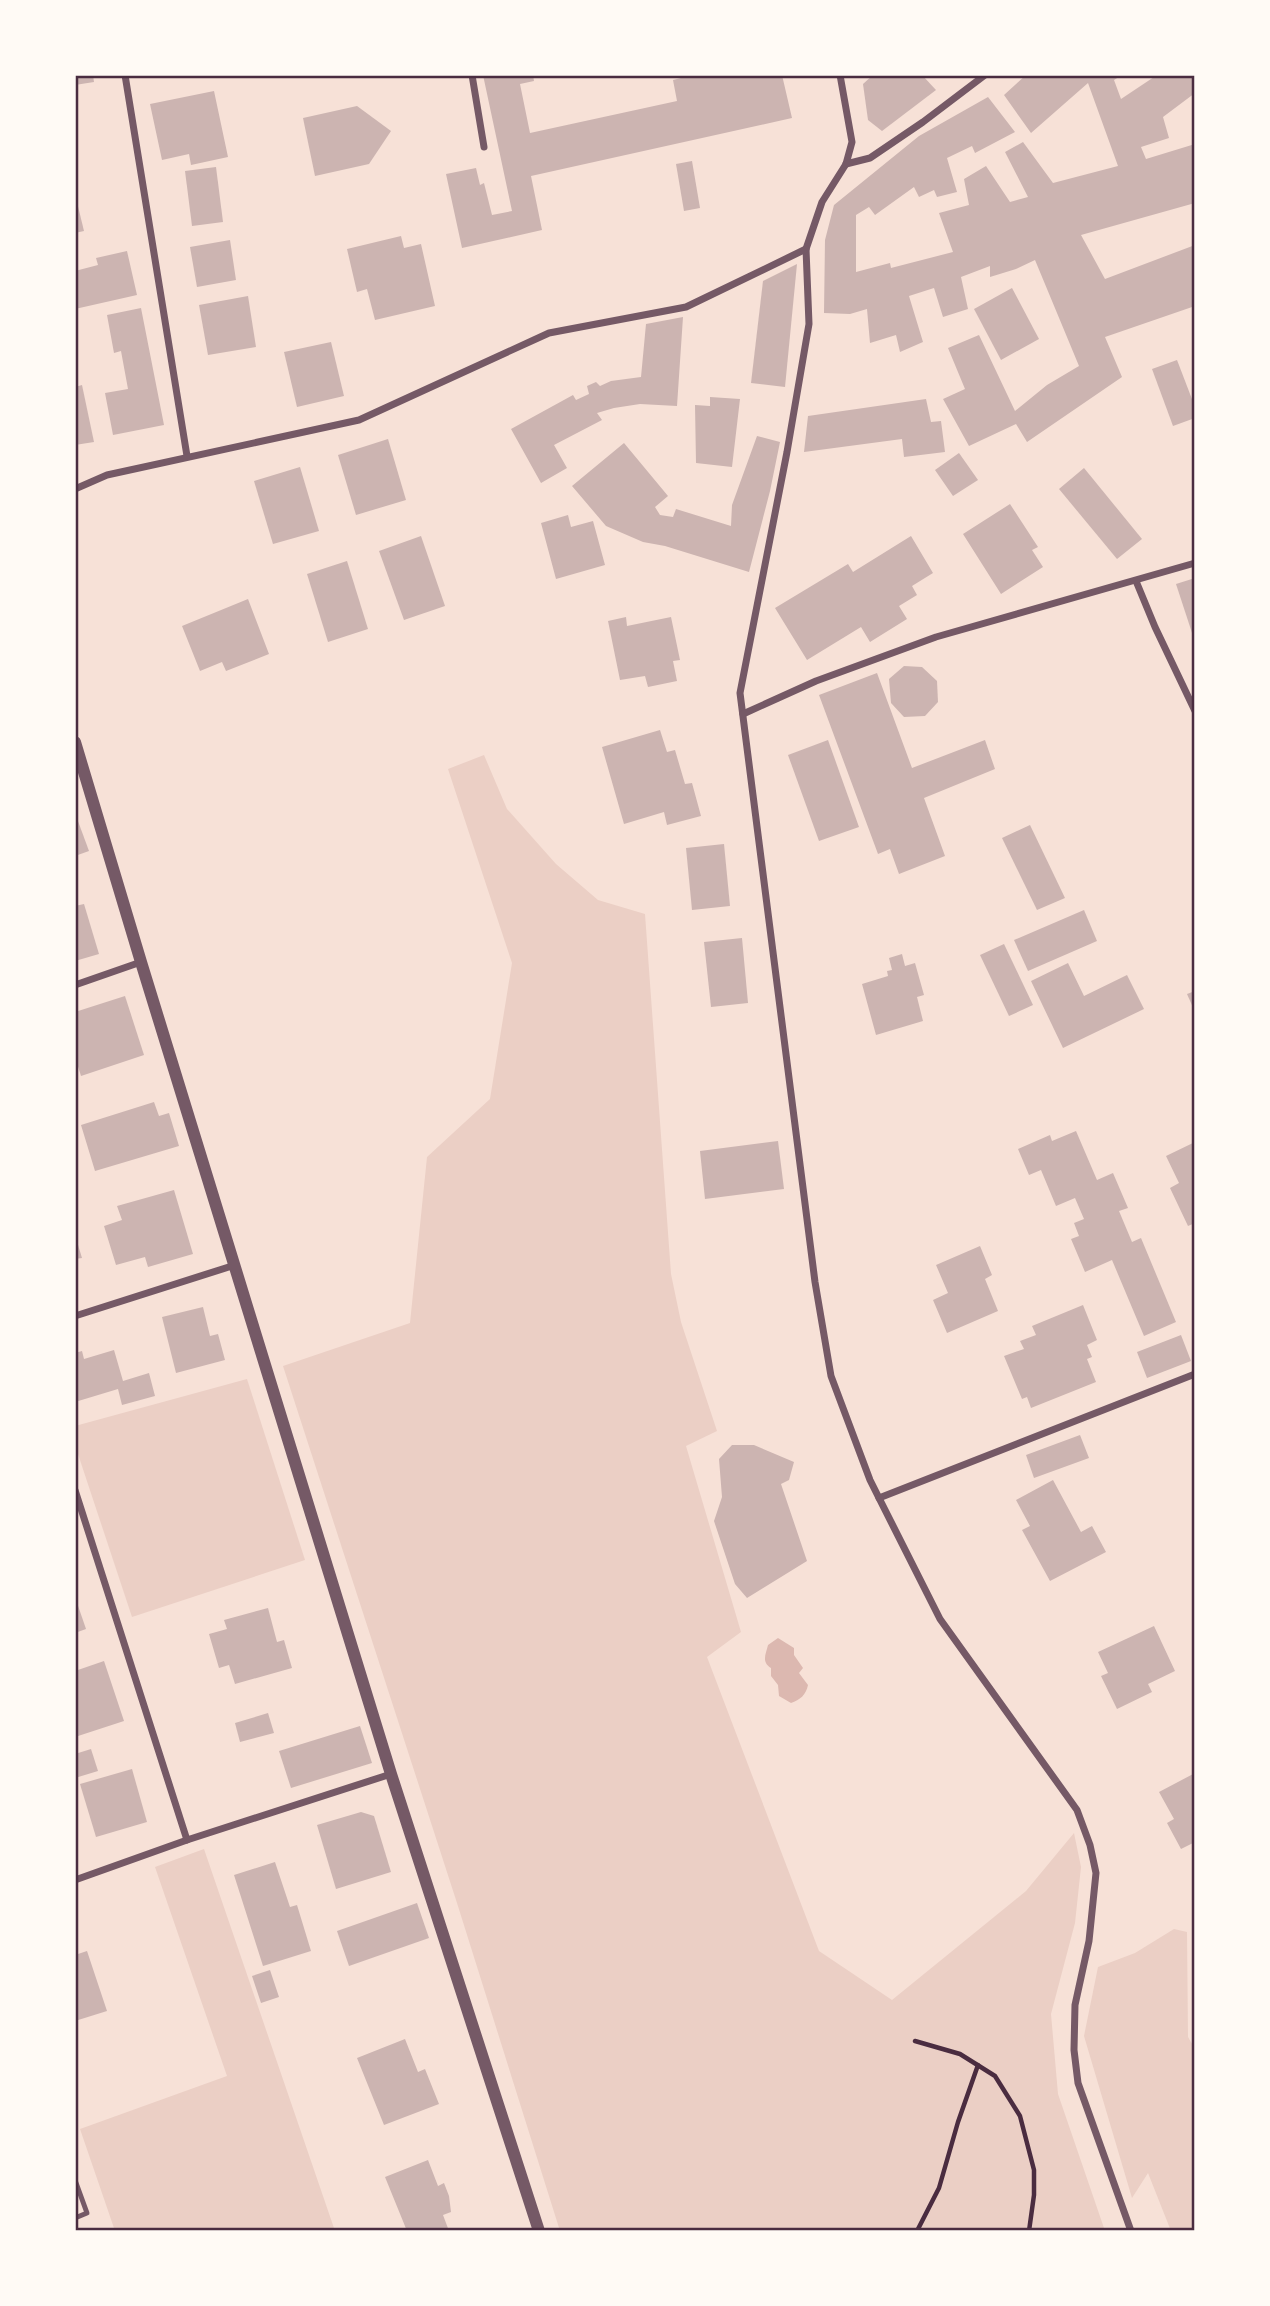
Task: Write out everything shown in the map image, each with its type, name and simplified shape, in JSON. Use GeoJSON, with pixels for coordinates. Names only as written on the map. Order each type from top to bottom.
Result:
{"type":"FeatureCollection","features":[{"type":"Feature","properties":{"kind":"street"},"geometry":{"type":"LineString","coordinates":[[125,75],[187,456]]}},
{"type":"Feature","properties":{"kind":"street"},"geometry":{"type":"LineString","coordinates":[[472,75],[484,147]]}},
{"type":"Feature","properties":{"kind":"street"},"geometry":{"type":"LineString","coordinates":[[840,75],[852,142],[846,164],[822,202],[806,249],[809,324],[740,693],[815,1282],[831,1376],[879,1499],[940,1619],[1077,1810],[1090,1845],[1096,1873],[1089,1941],[1075,2005],[1074,2050],[1078,2083],[1131,2231]]}},
{"type":"Feature","properties":{"kind":"street"},"geometry":{"type":"LineString","coordinates":[[846,164],[870,158],[985,75]]}},
{"type":"Feature","properties":{"kind":"street"},"geometry":{"type":"LineString","coordinates":[[75,489],[107,475],[359,420],[549,332],[686,307],[806,249]]}},
{"type":"Feature","properties":{"kind":"street"},"geometry":{"type":"LineString","coordinates":[[743,714],[817,681],[936,637],[1195,563]]}},
{"type":"Feature","properties":{"kind":"street"},"geometry":{"type":"LineString","coordinates":[[1136,581],[1195,711]]}},
{"type":"Feature","properties":{"kind":"street"},"geometry":{"type":"LineString","coordinates":[[75,742],[391,1774],[539,2231]]}},
{"type":"Feature","properties":{"kind":"street"},"geometry":{"type":"LineString","coordinates":[[75,985],[141,962]]}},
{"type":"Feature","properties":{"kind":"street"},"geometry":{"type":"LineString","coordinates":[[75,1316],[235,1265]]}},
{"type":"Feature","properties":{"kind":"street"},"geometry":{"type":"LineString","coordinates":[[879,1499],[1195,1374]]}},
{"type":"Feature","properties":{"kind":"street"},"geometry":{"type":"LineString","coordinates":[[75,1490],[187,1840]]}},
{"type":"Feature","properties":{"kind":"street"},"geometry":{"type":"LineString","coordinates":[[75,1880],[187,1840],[391,1774]]}},
{"type":"Feature","properties":{"kind":"lane"},"geometry":{"type":"LineString","coordinates":[[75,2180],[88,2213],[75,2218]]}},
{"type":"Feature","properties":{"kind":"path"},"geometry":{"type":"LineString","coordinates":[[915,2041],[960,2054],[995,2076],[1020,2116],[1034,2170],[1029,2231]]}},
{"type":"Feature","properties":{"kind":"path"},"geometry":{"type":"LineString","coordinates":[[917,2231],[939,2188],[978,2065]]}},
{"type":"Feature","properties":{"kind":"shaded area"},"geometry":{"type":"Polygon","coordinates":[[[484,755],[507,809],[556,864],[598,900],[645,914],[671,1274],[681,1322],[717,1431],[686,1446],[741,1632],[707,1657],[819,1951],[892,2000],[1026,1891],[1074,1833],[1081,1867],[1075,1923],[1051,2014],[1058,2094],[1105,2231],[560,2231],[283,1366],[410,1323],[427,1157],[490,1099],[512,963],[448,769],[484,755]]]}},
{"type":"Feature","properties":{"kind":"shaded area"},"geometry":{"type":"Polygon","coordinates":[[[247,1379],[305,1560],[132,1617],[75,1445],[75,1426],[247,1379]]]}},
{"type":"Feature","properties":{"kind":"shaded area"},"geometry":{"type":"Polygon","coordinates":[[[778,1638],[794,1648],[794,1655],[803,1668],[799,1673],[808,1685],[802,1697],[791,1703],[779,1696],[778,1685],[765,1660],[768,1645],[778,1638]]]}},
{"type":"Feature","properties":{"kind":"shaded area"},"geometry":{"type":"Polygon","coordinates":[[[204,1849],[335,2231],[115,2231],[80,2129],[227,2076],[155,1867],[204,1849]]]}},
{"type":"Feature","properties":{"kind":"shaded area"},"geometry":{"type":"Polygon","coordinates":[[[1174,1929],[1187,1932],[1188,2037],[1195,2049],[1195,2231],[1171,2231],[1148,2173],[1132,2198],[1084,2036],[1098,1967],[1135,1953],[1174,1929]]]}},
{"type":"Feature","properties":{"kind":"building"},"geometry":{"type":"Polygon","coordinates":[[[75,75],[93,75],[94,82],[75,85],[75,75]]]}},
{"type":"Feature","properties":{"kind":"building"},"geometry":{"type":"Polygon","coordinates":[[[483,75],[533,75],[534,81],[520,84],[530,133],[677,101],[673,80],[693,75],[782,75],[792,118],[531,176],[542,230],[462,248],[446,174],[476,168],[480,185],[484,183],[492,215],[512,211],[483,75]]]}},
{"type":"Feature","properties":{"kind":"building"},"geometry":{"type":"Polygon","coordinates":[[[873,75],[922,75],[936,90],[882,131],[868,120],[863,84],[873,75]]]}},
{"type":"Feature","properties":{"kind":"building"},"geometry":{"type":"Polygon","coordinates":[[[1026,75],[1122,75],[1114,80],[1121,99],[1157,75],[1160,78],[1164,75],[1195,75],[1195,93],[1163,117],[1169,138],[1141,147],[1146,159],[1195,144],[1195,203],[1081,235],[1105,279],[1195,245],[1195,306],[1105,337],[1122,377],[1027,442],[1016,424],[969,446],[943,399],[965,389],[948,348],[979,335],[1015,411],[1047,385],[1079,366],[1035,260],[990,277],[990,266],[961,277],[968,309],[943,317],[934,288],[909,296],[923,342],[900,352],[896,335],[870,343],[867,309],[850,314],[824,313],[825,240],[834,205],[919,136],[988,97],[1015,132],[975,153],[972,146],[947,158],[957,192],[937,197],[934,190],[919,197],[914,187],[875,215],[869,207],[856,215],[856,272],[890,263],[891,268],[953,252],[939,213],[969,205],[964,179],[986,166],[1010,202],[1028,197],[1005,152],[1023,142],[1053,183],[1118,166],[1088,83],[1031,133],[1004,95],[1026,75]]]}},
{"type":"Feature","properties":{"kind":"building"},"geometry":{"type":"Polygon","coordinates":[[[214,91],[228,157],[191,165],[189,154],[162,160],[150,104],[214,91]]]}},
{"type":"Feature","properties":{"kind":"building"},"geometry":{"type":"Polygon","coordinates":[[[357,106],[391,131],[369,164],[315,176],[303,118],[357,106]]]}},
{"type":"Feature","properties":{"kind":"building"},"geometry":{"type":"Polygon","coordinates":[[[692,161],[700,208],[684,211],[676,164],[692,161]]]}},
{"type":"Feature","properties":{"kind":"building"},"geometry":{"type":"Polygon","coordinates":[[[216,167],[223,222],[192,226],[185,171],[216,167]]]}},
{"type":"Feature","properties":{"kind":"building"},"geometry":{"type":"Polygon","coordinates":[[[75,194],[84,231],[75,233],[75,194]]]}},
{"type":"Feature","properties":{"kind":"building"},"geometry":{"type":"Polygon","coordinates":[[[401,236],[404,248],[421,244],[435,306],[375,320],[367,289],[357,292],[347,249],[401,236]]]}},
{"type":"Feature","properties":{"kind":"building"},"geometry":{"type":"Polygon","coordinates":[[[230,240],[236,280],[197,287],[190,247],[230,240]]]}},
{"type":"Feature","properties":{"kind":"building"},"geometry":{"type":"Polygon","coordinates":[[[127,251],[137,295],[75,309],[75,271],[98,265],[96,258],[127,251]]]}},
{"type":"Feature","properties":{"kind":"building"},"geometry":{"type":"Polygon","coordinates":[[[797,264],[785,387],[751,383],[763,281],[797,264]]]}},
{"type":"Feature","properties":{"kind":"building"},"geometry":{"type":"Polygon","coordinates":[[[1012,288],[1039,339],[1001,360],[974,309],[1012,288]]]}},
{"type":"Feature","properties":{"kind":"building"},"geometry":{"type":"Polygon","coordinates":[[[248,296],[256,347],[208,355],[199,305],[248,296]]]}},
{"type":"Feature","properties":{"kind":"building"},"geometry":{"type":"Polygon","coordinates":[[[141,308],[164,425],[113,435],[105,393],[128,389],[121,351],[114,353],[107,315],[141,308]]]}},
{"type":"Feature","properties":{"kind":"building"},"geometry":{"type":"Polygon","coordinates":[[[683,317],[677,406],[640,404],[597,413],[602,420],[554,445],[567,468],[541,483],[511,429],[573,395],[576,400],[589,394],[587,386],[596,382],[600,386],[611,381],[641,377],[646,324],[683,317]]]}},
{"type":"Feature","properties":{"kind":"building"},"geometry":{"type":"Polygon","coordinates":[[[331,342],[344,396],[297,407],[284,352],[331,342]]]}},
{"type":"Feature","properties":{"kind":"building"},"geometry":{"type":"Polygon","coordinates":[[[1177,360],[1195,407],[1195,418],[1173,426],[1152,369],[1177,360]]]}},
{"type":"Feature","properties":{"kind":"building"},"geometry":{"type":"Polygon","coordinates":[[[82,385],[94,442],[75,445],[75,387],[82,385]]]}},
{"type":"Feature","properties":{"kind":"building"},"geometry":{"type":"Polygon","coordinates":[[[710,397],[740,399],[732,467],[696,463],[695,405],[710,406],[710,397]]]}},
{"type":"Feature","properties":{"kind":"building"},"geometry":{"type":"Polygon","coordinates":[[[926,399],[931,422],[941,421],[945,452],[904,457],[902,439],[804,452],[808,416],[926,399]]]}},
{"type":"Feature","properties":{"kind":"building"},"geometry":{"type":"Polygon","coordinates":[[[757,436],[780,442],[749,572],[665,546],[643,542],[606,526],[572,486],[624,443],[668,496],[655,507],[660,515],[673,517],[676,509],[731,526],[732,505],[757,436]]]}},
{"type":"Feature","properties":{"kind":"building"},"geometry":{"type":"Polygon","coordinates":[[[388,439],[406,500],[356,515],[338,455],[388,439]]]}},
{"type":"Feature","properties":{"kind":"building"},"geometry":{"type":"Polygon","coordinates":[[[959,453],[978,480],[953,496],[935,470],[959,453]]]}},
{"type":"Feature","properties":{"kind":"building"},"geometry":{"type":"Polygon","coordinates":[[[300,467],[319,531],[273,544],[254,481],[300,467]]]}},
{"type":"Feature","properties":{"kind":"building"},"geometry":{"type":"Polygon","coordinates":[[[1084,468],[1142,539],[1117,559],[1059,489],[1084,468]]]}},
{"type":"Feature","properties":{"kind":"building"},"geometry":{"type":"Polygon","coordinates":[[[1010,504],[1038,547],[1032,550],[1043,567],[1001,594],[963,534],[1010,504]]]}},
{"type":"Feature","properties":{"kind":"building"},"geometry":{"type":"Polygon","coordinates":[[[568,515],[571,527],[593,521],[605,565],[556,579],[541,523],[568,515]]]}},
{"type":"Feature","properties":{"kind":"building"},"geometry":{"type":"Polygon","coordinates":[[[421,536],[445,606],[404,620],[379,551],[421,536]]]}},
{"type":"Feature","properties":{"kind":"building"},"geometry":{"type":"Polygon","coordinates":[[[911,536],[933,573],[912,586],[917,595],[899,606],[907,619],[870,642],[861,627],[807,660],[775,608],[848,564],[853,572],[911,536]]]}},
{"type":"Feature","properties":{"kind":"building"},"geometry":{"type":"Polygon","coordinates":[[[347,561],[368,629],[328,642],[307,574],[347,561]]]}},
{"type":"Feature","properties":{"kind":"building"},"geometry":{"type":"Polygon","coordinates":[[[1195,578],[1195,639],[1194,639],[1176,584],[1195,578]]]}},
{"type":"Feature","properties":{"kind":"building"},"geometry":{"type":"Polygon","coordinates":[[[248,599],[269,654],[226,671],[222,662],[200,671],[182,626],[248,599]]]}},
{"type":"Feature","properties":{"kind":"building"},"geometry":{"type":"Polygon","coordinates":[[[626,617],[627,626],[671,617],[680,660],[673,661],[677,681],[648,687],[645,676],[620,680],[608,621],[626,617]]]}},
{"type":"Feature","properties":{"kind":"building"},"geometry":{"type":"Polygon","coordinates":[[[904,666],[922,667],[937,681],[938,702],[925,716],[904,717],[891,703],[889,679],[904,666]]]}},
{"type":"Feature","properties":{"kind":"building"},"geometry":{"type":"Polygon","coordinates":[[[877,673],[912,768],[985,740],[995,769],[924,798],[945,856],[899,874],[890,849],[878,854],[819,695],[877,673]]]}},
{"type":"Feature","properties":{"kind":"building"},"geometry":{"type":"Polygon","coordinates":[[[660,730],[667,752],[675,750],[685,784],[692,783],[701,816],[667,825],[664,812],[624,824],[602,747],[660,730]]]}},
{"type":"Feature","properties":{"kind":"building"},"geometry":{"type":"Polygon","coordinates":[[[828,740],[859,827],[819,841],[788,755],[828,740]]]}},
{"type":"Feature","properties":{"kind":"building"},"geometry":{"type":"Polygon","coordinates":[[[75,813],[89,851],[75,856],[75,813]]]}},
{"type":"Feature","properties":{"kind":"building"},"geometry":{"type":"Polygon","coordinates":[[[1030,825],[1065,898],[1037,910],[1002,838],[1030,825]]]}},
{"type":"Feature","properties":{"kind":"building"},"geometry":{"type":"Polygon","coordinates":[[[724,844],[730,906],[692,910],[686,848],[724,844]]]}},
{"type":"Feature","properties":{"kind":"building"},"geometry":{"type":"Polygon","coordinates":[[[84,904],[99,954],[75,961],[75,906],[84,904]]]}},
{"type":"Feature","properties":{"kind":"building"},"geometry":{"type":"Polygon","coordinates":[[[1084,910],[1097,941],[1028,971],[1014,940],[1084,910]]]}},
{"type":"Feature","properties":{"kind":"building"},"geometry":{"type":"Polygon","coordinates":[[[742,938],[748,1003],[711,1007],[704,942],[742,938]]]}},
{"type":"Feature","properties":{"kind":"building"},"geometry":{"type":"Polygon","coordinates":[[[1004,944],[1033,1005],[1009,1016],[980,955],[1004,944]]]}},
{"type":"Feature","properties":{"kind":"building"},"geometry":{"type":"Polygon","coordinates":[[[902,954],[905,966],[915,963],[924,995],[917,997],[923,1021],[876,1035],[862,984],[888,976],[887,971],[892,970],[889,958],[902,954]]]}},
{"type":"Feature","properties":{"kind":"building"},"geometry":{"type":"Polygon","coordinates":[[[1068,963],[1084,996],[1127,975],[1144,1009],[1063,1048],[1031,981],[1068,963]]]}},
{"type":"Feature","properties":{"kind":"building"},"geometry":{"type":"Polygon","coordinates":[[[1195,991],[1195,1012],[1187,994],[1195,991]]]}},
{"type":"Feature","properties":{"kind":"building"},"geometry":{"type":"Polygon","coordinates":[[[125,996],[144,1055],[81,1076],[75,1057],[75,1012],[125,996]]]}},
{"type":"Feature","properties":{"kind":"building"},"geometry":{"type":"Polygon","coordinates":[[[154,1102],[159,1116],[169,1113],[179,1146],[95,1171],[81,1125],[154,1102]]]}},
{"type":"Feature","properties":{"kind":"building"},"geometry":{"type":"Polygon","coordinates":[[[1076,1131],[1097,1180],[1113,1173],[1128,1208],[1119,1211],[1132,1242],[1141,1238],[1176,1322],[1144,1336],[1112,1260],[1085,1272],[1071,1239],[1079,1236],[1074,1223],[1084,1219],[1075,1198],[1056,1206],[1041,1170],[1029,1175],[1018,1149],[1050,1135],[1052,1141],[1076,1131]]]}},
{"type":"Feature","properties":{"kind":"building"},"geometry":{"type":"Polygon","coordinates":[[[778,1141],[784,1189],[705,1199],[700,1151],[778,1141]]]}},
{"type":"Feature","properties":{"kind":"building"},"geometry":{"type":"Polygon","coordinates":[[[1195,1142],[1195,1223],[1188,1226],[1170,1188],[1179,1183],[1166,1156],[1195,1142]]]}},
{"type":"Feature","properties":{"kind":"building"},"geometry":{"type":"Polygon","coordinates":[[[174,1190],[193,1254],[148,1267],[145,1257],[116,1265],[104,1226],[122,1220],[117,1206],[174,1190]]]}},
{"type":"Feature","properties":{"kind":"building"},"geometry":{"type":"Polygon","coordinates":[[[75,1235],[82,1258],[75,1259],[75,1235]]]}},
{"type":"Feature","properties":{"kind":"building"},"geometry":{"type":"Polygon","coordinates":[[[980,1246],[992,1275],[985,1279],[998,1311],[947,1333],[933,1300],[948,1293],[936,1265],[980,1246]]]}},
{"type":"Feature","properties":{"kind":"building"},"geometry":{"type":"Polygon","coordinates":[[[1083,1305],[1097,1340],[1087,1345],[1092,1357],[1087,1359],[1096,1382],[1031,1408],[1027,1397],[1022,1399],[1004,1356],[1024,1349],[1020,1341],[1036,1335],[1032,1326],[1083,1305]]]}},
{"type":"Feature","properties":{"kind":"building"},"geometry":{"type":"Polygon","coordinates":[[[203,1307],[210,1336],[218,1334],[225,1360],[176,1373],[162,1317],[203,1307]]]}},
{"type":"Feature","properties":{"kind":"building"},"geometry":{"type":"Polygon","coordinates":[[[1181,1335],[1191,1361],[1147,1378],[1137,1352],[1181,1335]]]}},
{"type":"Feature","properties":{"kind":"building"},"geometry":{"type":"Polygon","coordinates":[[[114,1350],[123,1381],[149,1373],[155,1396],[122,1405],[118,1389],[75,1402],[75,1353],[82,1351],[84,1359],[114,1350]]]}},
{"type":"Feature","properties":{"kind":"building"},"geometry":{"type":"Polygon","coordinates":[[[1080,1435],[1089,1458],[1034,1478],[1026,1455],[1080,1435]]]}},
{"type":"Feature","properties":{"kind":"building"},"geometry":{"type":"Polygon","coordinates":[[[732,1445],[754,1445],[794,1462],[789,1480],[781,1484],[807,1561],[747,1598],[735,1584],[714,1521],[722,1497],[719,1459],[732,1445]]]}},
{"type":"Feature","properties":{"kind":"building"},"geometry":{"type":"Polygon","coordinates":[[[1053,1480],[1081,1532],[1092,1526],[1106,1552],[1050,1581],[1022,1530],[1030,1526],[1016,1500],[1053,1480]]]}},
{"type":"Feature","properties":{"kind":"building"},"geometry":{"type":"Polygon","coordinates":[[[75,1597],[86,1629],[75,1633],[75,1597]]]}},
{"type":"Feature","properties":{"kind":"building"},"geometry":{"type":"Polygon","coordinates":[[[268,1608],[277,1642],[284,1640],[292,1668],[235,1684],[229,1665],[219,1668],[209,1634],[227,1629],[224,1620],[268,1608]]]}},
{"type":"Feature","properties":{"kind":"building"},"geometry":{"type":"Polygon","coordinates":[[[1154,1626],[1175,1671],[1148,1684],[1152,1692],[1117,1709],[1101,1676],[1108,1673],[1098,1652],[1154,1626]]]}},
{"type":"Feature","properties":{"kind":"building"},"geometry":{"type":"Polygon","coordinates":[[[104,1661],[124,1721],[75,1737],[75,1671],[104,1661]]]}},
{"type":"Feature","properties":{"kind":"building"},"geometry":{"type":"Polygon","coordinates":[[[268,1713],[274,1733],[240,1742],[235,1723],[268,1713]]]}},
{"type":"Feature","properties":{"kind":"building"},"geometry":{"type":"Polygon","coordinates":[[[360,1726],[372,1763],[291,1788],[279,1751],[360,1726]]]}},
{"type":"Feature","properties":{"kind":"building"},"geometry":{"type":"Polygon","coordinates":[[[91,1749],[98,1771],[75,1778],[75,1754],[91,1749]]]}},
{"type":"Feature","properties":{"kind":"building"},"geometry":{"type":"Polygon","coordinates":[[[132,1769],[147,1822],[96,1837],[80,1784],[132,1769]]]}},
{"type":"Feature","properties":{"kind":"building"},"geometry":{"type":"Polygon","coordinates":[[[1195,1773],[1195,1842],[1181,1849],[1167,1823],[1174,1819],[1159,1792],[1195,1773]]]}},
{"type":"Feature","properties":{"kind":"building"},"geometry":{"type":"Polygon","coordinates":[[[361,1812],[374,1816],[391,1872],[336,1889],[317,1825],[361,1812]]]}},
{"type":"Feature","properties":{"kind":"building"},"geometry":{"type":"Polygon","coordinates":[[[275,1862],[290,1907],[297,1905],[311,1951],[263,1966],[234,1875],[275,1862]]]}},
{"type":"Feature","properties":{"kind":"building"},"geometry":{"type":"Polygon","coordinates":[[[417,1903],[429,1938],[349,1966],[337,1931],[417,1903]]]}},
{"type":"Feature","properties":{"kind":"building"},"geometry":{"type":"Polygon","coordinates":[[[87,1951],[107,2011],[75,2021],[75,1955],[87,1951]]]}},
{"type":"Feature","properties":{"kind":"building"},"geometry":{"type":"Polygon","coordinates":[[[270,1970],[279,1997],[261,2003],[252,1976],[270,1970]]]}},
{"type":"Feature","properties":{"kind":"building"},"geometry":{"type":"Polygon","coordinates":[[[405,2039],[418,2072],[425,2069],[439,2104],[384,2125],[357,2058],[405,2039]]]}},
{"type":"Feature","properties":{"kind":"building"},"geometry":{"type":"Polygon","coordinates":[[[428,2160],[438,2186],[444,2183],[449,2196],[451,2212],[443,2215],[449,2231],[407,2231],[385,2177],[428,2160]]]}}]}
